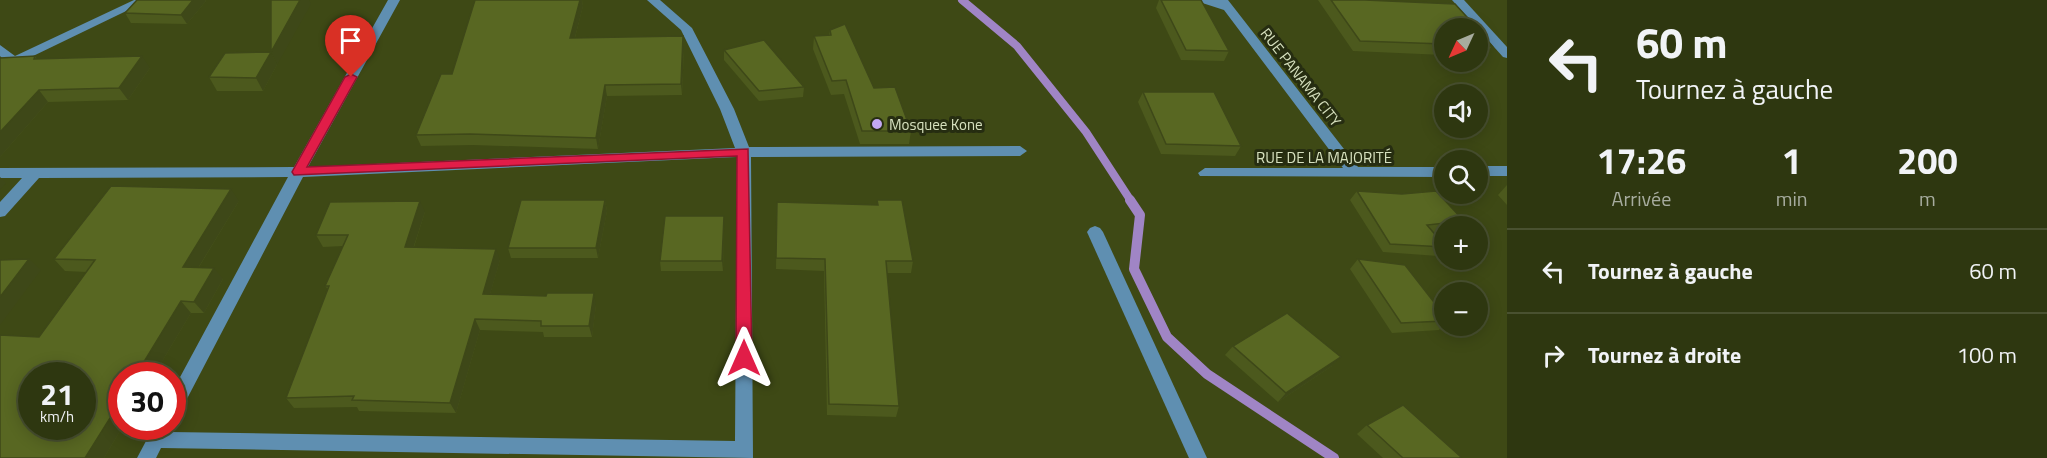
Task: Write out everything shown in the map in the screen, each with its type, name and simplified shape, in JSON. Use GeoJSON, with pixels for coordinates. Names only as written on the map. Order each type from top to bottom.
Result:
{"type":"FeatureCollection","features":[{"type":"Feature","properties":{"kind":"street"},"geometry":{"type":"LineString","coordinates":[[0,68],[143,0]]}},
{"type":"Feature","properties":{"kind":"street"},"geometry":{"type":"LineString","coordinates":[[186,384],[298,172],[394,0]]}},
{"type":"Feature","properties":{"kind":"street"},"geometry":{"type":"LineString","coordinates":[[186,434],[744,454],[744,152],[727,109],[686,28],[662,5],[653,0]]}},
{"type":"Feature","properties":{"kind":"street"},"geometry":{"type":"LineString","coordinates":[[1199,0],[1224,4]]}},
{"type":"Feature","properties":{"kind":"street"},"geometry":{"type":"LineString","coordinates":[[1458,0],[1507,54]]}},
{"type":"Feature","properties":{"kind":"street","name":"RUE PANAMA CITY"},"geometry":{"type":"LineString","coordinates":[[1224,4],[1355,174]]}},
{"type":"Feature","properties":{"kind":"street"},"geometry":{"type":"LineString","coordinates":[[0,49],[13,61]]}},
{"type":"Feature","properties":{"kind":"street"},"geometry":{"type":"LineString","coordinates":[[0,173],[298,172],[744,152],[1020,151]]}},
{"type":"Feature","properties":{"kind":"street"},"geometry":{"type":"LineString","coordinates":[[1488,171],[1507,171]]}},
{"type":"Feature","properties":{"kind":"street","name":"RUE DE LA MAJORITÉ"},"geometry":{"type":"LineString","coordinates":[[1204,173],[1434,172]]}},
{"type":"Feature","properties":{"kind":"street"},"geometry":{"type":"LineString","coordinates":[[0,212],[34,173]]}},
{"type":"Feature","properties":{"kind":"street"},"geometry":{"type":"LineString","coordinates":[[1095,232],[1198,458]]}},
{"type":"Feature","properties":{"kind":"street"},"geometry":{"type":"LineString","coordinates":[[146,458],[156,440]]}},
{"type":"Feature","properties":{"kind":"building"},"geometry":{"type":"Polygon","coordinates":[[[137,0],[193,0],[181,15],[125,13],[137,0]]]}},
{"type":"Feature","properties":{"kind":"building"},"geometry":{"type":"Polygon","coordinates":[[[271,0],[300,0],[271,52],[271,0]]]}},
{"type":"Feature","properties":{"kind":"building"},"geometry":{"type":"Polygon","coordinates":[[[475,0],[580,0],[570,38],[683,36],[681,84],[605,85],[596,138],[470,134],[416,135],[441,74],[452,74],[475,0]]]}},
{"type":"Feature","properties":{"kind":"building"},"geometry":{"type":"Polygon","coordinates":[[[1161,0],[1201,0],[1229,51],[1186,50],[1161,0]]]}},
{"type":"Feature","properties":{"kind":"building"},"geometry":{"type":"Polygon","coordinates":[[[1331,0],[1455,4],[1468,18],[1434,18],[1434,44],[1360,41],[1331,0]]]}},
{"type":"Feature","properties":{"kind":"building"},"geometry":{"type":"Polygon","coordinates":[[[845,24],[874,88],[895,87],[911,131],[862,131],[846,80],[832,81],[814,36],[831,35],[830,30],[845,24]]]}},
{"type":"Feature","properties":{"kind":"building"},"geometry":{"type":"Polygon","coordinates":[[[764,40],[804,87],[759,91],[724,50],[764,40]]]}},
{"type":"Feature","properties":{"kind":"building"},"geometry":{"type":"Polygon","coordinates":[[[271,52],[256,78],[209,77],[225,53],[271,52]]]}},
{"type":"Feature","properties":{"kind":"building"},"geometry":{"type":"Polygon","coordinates":[[[35,56],[34,59],[142,56],[119,88],[39,90],[0,132],[0,58],[35,56]]]}},
{"type":"Feature","properties":{"kind":"building"},"geometry":{"type":"Polygon","coordinates":[[[1143,92],[1214,92],[1241,146],[1166,144],[1143,92]]]}},
{"type":"Feature","properties":{"kind":"building"},"geometry":{"type":"Polygon","coordinates":[[[111,186],[231,189],[183,267],[214,268],[194,302],[181,301],[144,362],[108,362],[108,421],[85,458],[0,458],[0,335],[39,337],[95,260],[54,259],[111,186]]]}},
{"type":"Feature","properties":{"kind":"building"},"geometry":{"type":"Polygon","coordinates":[[[1357,191],[1402,194],[1434,191],[1434,204],[1448,204],[1459,216],[1434,216],[1434,224],[1427,225],[1434,233],[1434,246],[1390,244],[1357,191]]]}},
{"type":"Feature","properties":{"kind":"building"},"geometry":{"type":"Polygon","coordinates":[[[521,200],[605,200],[596,248],[508,248],[521,200]]]}},
{"type":"Feature","properties":{"kind":"building"},"geometry":{"type":"Polygon","coordinates":[[[877,200],[902,200],[913,261],[886,261],[899,406],[829,404],[825,259],[776,258],[777,202],[878,205],[877,200]]]}},
{"type":"Feature","properties":{"kind":"building"},"geometry":{"type":"Polygon","coordinates":[[[420,201],[405,247],[496,249],[483,294],[546,296],[547,293],[594,293],[589,326],[541,326],[541,321],[475,319],[450,403],[352,400],[354,396],[286,398],[329,286],[325,286],[348,235],[316,235],[330,202],[420,201]]]}},
{"type":"Feature","properties":{"kind":"building"},"geometry":{"type":"Polygon","coordinates":[[[665,216],[724,216],[722,261],[660,261],[665,216]]]}},
{"type":"Feature","properties":{"kind":"building"},"geometry":{"type":"Polygon","coordinates":[[[29,259],[0,297],[0,260],[29,259]]]}},
{"type":"Feature","properties":{"kind":"building"},"geometry":{"type":"Polygon","coordinates":[[[1358,259],[1405,265],[1434,302],[1434,321],[1401,323],[1358,259]]]}},
{"type":"Feature","properties":{"kind":"building"},"geometry":{"type":"Polygon","coordinates":[[[1287,313],[1341,357],[1286,393],[1233,346],[1287,313]]]}},
{"type":"Feature","properties":{"kind":"building"},"geometry":{"type":"Polygon","coordinates":[[[1403,405],[1461,457],[1403,458],[1367,425],[1403,405]]]}},
{"type":"Feature","properties":{"kind":"waterway"},"geometry":{"type":"LineString","coordinates":[[962,0],[1017,46],[1086,132],[1131,201]]}},
{"type":"Feature","properties":{"kind":"waterway"},"geometry":{"type":"LineString","coordinates":[[1130,200],[1140,215],[1134,269],[1167,337],[1207,374],[1334,458]]}},
{"type":"Feature","properties":{"kind":"place","name":"Mosquee Kone"},"geometry":{"type":"Point","coordinates":[877,124]}},
{"type":"Feature","properties":{"kind":"route"},"geometry":{"type":"LineString","coordinates":[[351,77],[298,172],[744,152],[744,358]]}}]}
